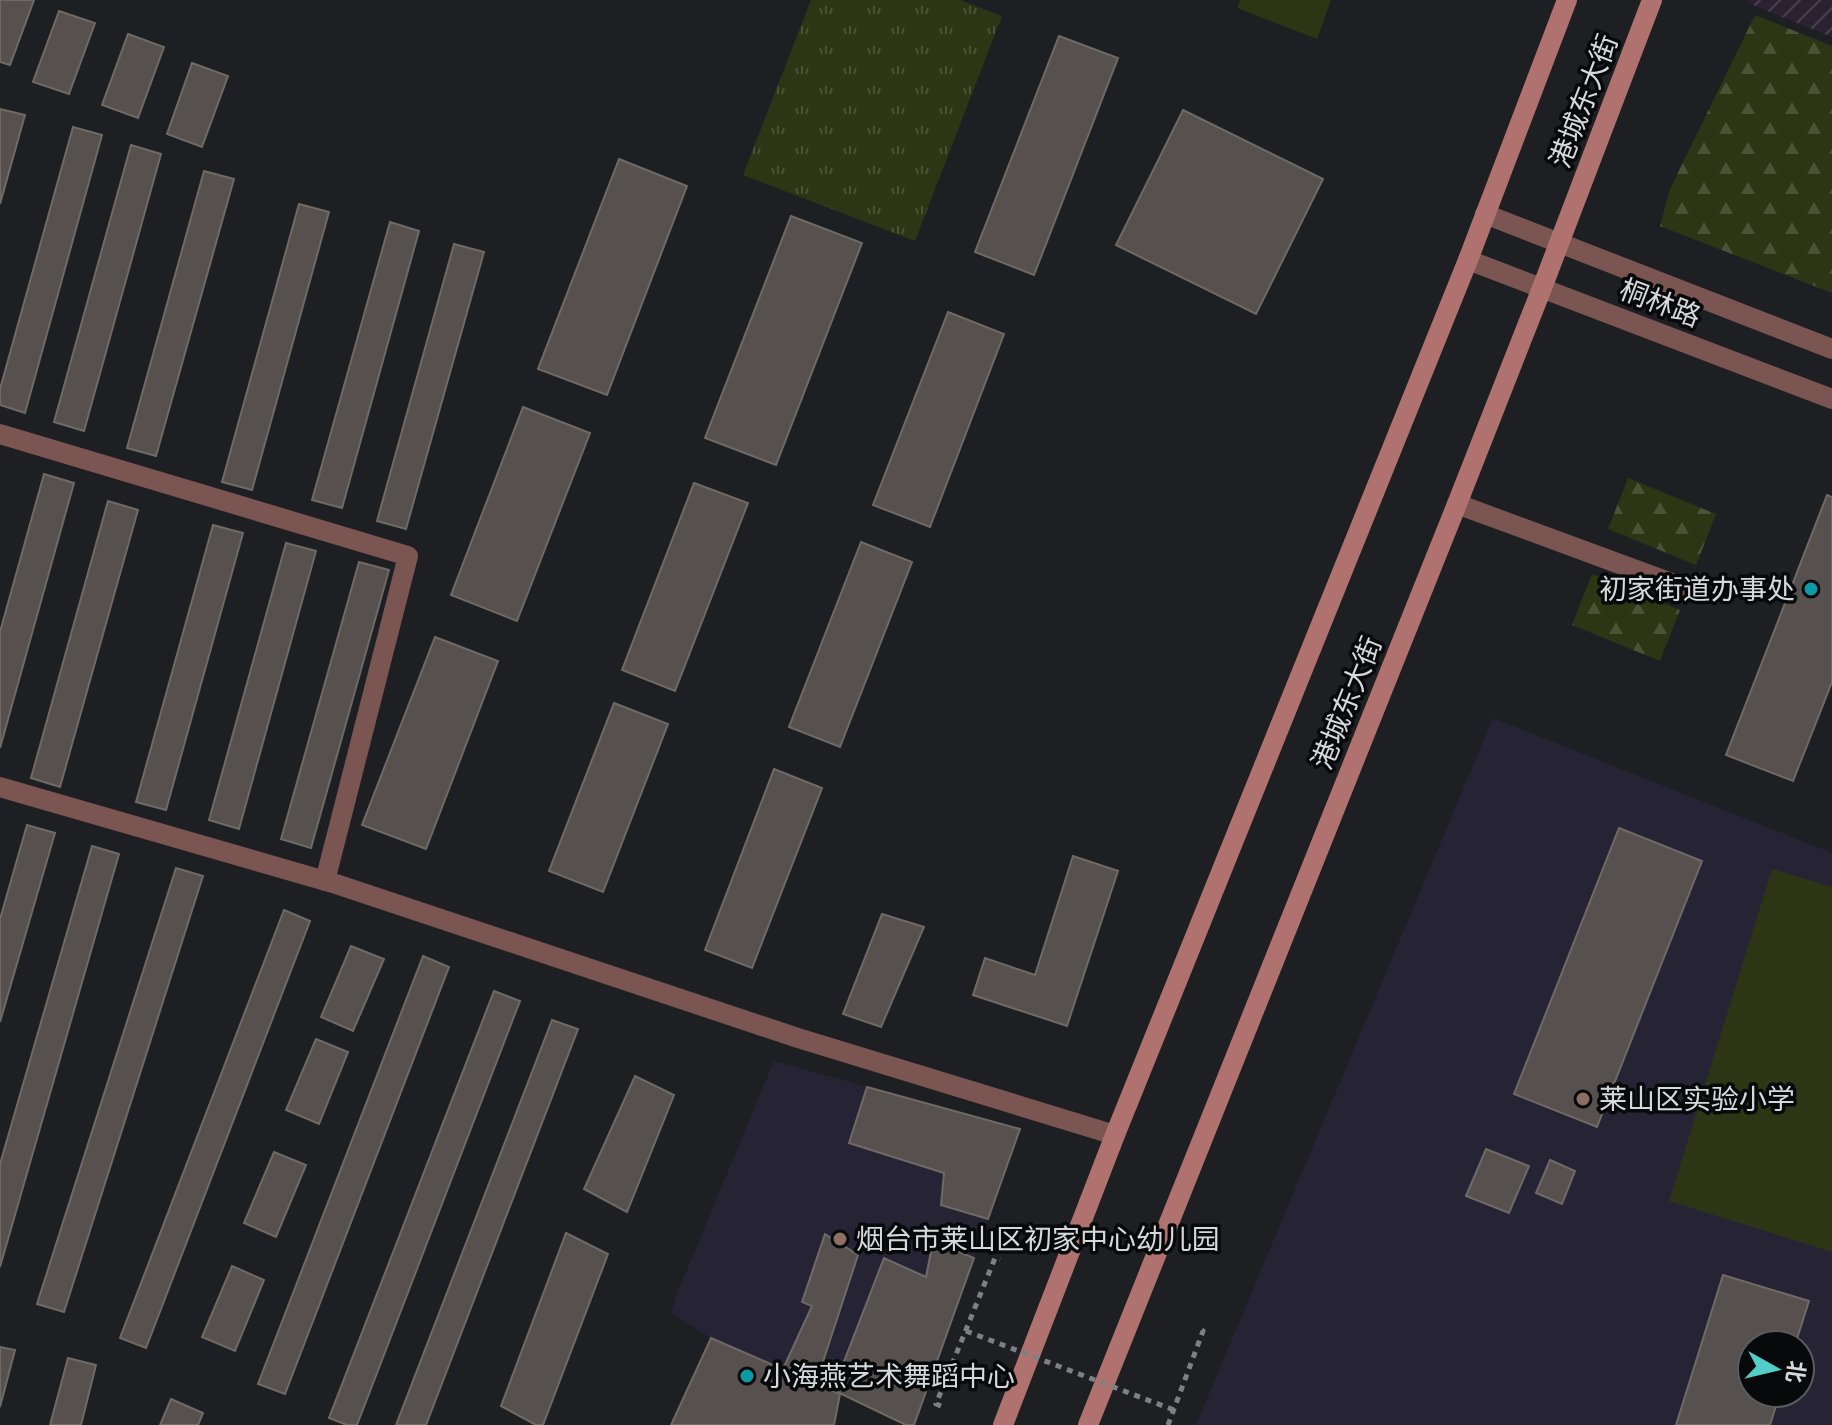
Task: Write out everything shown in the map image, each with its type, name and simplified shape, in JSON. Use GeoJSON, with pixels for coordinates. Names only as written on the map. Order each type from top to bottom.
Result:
{"type":"FeatureCollection","features":[{"type":"Feature","properties":{"kind":"main road","name":"港城东大街"},"geometry":{"type":"LineString","coordinates":[[1003,1425],[1115,1135],[1468,260],[1567,0]]}},
{"type":"Feature","properties":{"kind":"main road","name":"港城东大街"},"geometry":{"type":"LineString","coordinates":[[1088,1425],[1457,504],[1652,0]]}},
{"type":"Feature","properties":{"kind":"street","name":"桐林路"},"geometry":{"type":"LineString","coordinates":[[1485,214],[1832,349]]}},
{"type":"Feature","properties":{"kind":"street","name":"桐林路"},"geometry":{"type":"LineString","coordinates":[[1468,260],[1832,399]]}},
{"type":"Feature","properties":{"kind":"street"},"geometry":{"type":"LineString","coordinates":[[0,434],[408,556],[325,881]]}},
{"type":"Feature","properties":{"kind":"street"},"geometry":{"type":"LineString","coordinates":[[1457,504],[1701,594]]}},
{"type":"Feature","properties":{"kind":"street"},"geometry":{"type":"LineString","coordinates":[[0,787],[325,881],[798,1038],[1115,1135]]}},
{"type":"Feature","properties":{"kind":"path"},"geometry":{"type":"LineString","coordinates":[[941,1406],[936,1404],[995,1258],[1000,1260]]}},
{"type":"Feature","properties":{"kind":"path"},"geometry":{"type":"LineString","coordinates":[[1168,1425],[1203,1331],[1199,1328]]}},
{"type":"Feature","properties":{"kind":"path"},"geometry":{"type":"LineString","coordinates":[[966,1331],[1174,1410]]}},
{"type":"Feature","properties":{"kind":"shaded area"},"geometry":{"type":"Polygon","coordinates":[[[1749,0],[1832,0],[1832,37],[1748,3],[1749,0]]]}},
{"type":"Feature","properties":{"kind":"shaded area","name":"莱山区实验小学"},"geometry":{"type":"Polygon","coordinates":[[[1493,718],[1832,853],[1832,1425],[1196,1425],[1493,718]]]}},
{"type":"Feature","properties":{"kind":"shaded area","name":"烟台市莱山区初家中心幼儿园"},"geometry":{"type":"Polygon","coordinates":[[[774,1061],[1020,1129],[914,1425],[906,1425],[711,1338],[671,1313],[774,1061]]]}},
{"type":"Feature","properties":{"kind":"green space"},"geometry":{"type":"Polygon","coordinates":[[[811,0],[960,0],[1002,16],[915,241],[743,175],[811,0]]]}},
{"type":"Feature","properties":{"kind":"green space"},"geometry":{"type":"Polygon","coordinates":[[[1240,0],[1331,0],[1317,39],[1237,8],[1240,0]]]}},
{"type":"Feature","properties":{"kind":"green space"},"geometry":{"type":"Polygon","coordinates":[[[1755,15],[1832,46],[1832,293],[1660,226],[1670,189],[1755,15]]]}},
{"type":"Feature","properties":{"kind":"green space"},"geometry":{"type":"Polygon","coordinates":[[[1628,478],[1716,514],[1696,565],[1608,529],[1628,478]]]}},
{"type":"Feature","properties":{"kind":"green space"},"geometry":{"type":"Polygon","coordinates":[[[1592,574],[1680,610],[1660,661],[1572,625],[1592,574]]]}},
{"type":"Feature","properties":{"kind":"green space"},"geometry":{"type":"Polygon","coordinates":[[[1772,869],[1832,887],[1832,1252],[1669,1201],[1772,869]]]}},
{"type":"Feature","properties":{"kind":"building"},"geometry":{"type":"Polygon","coordinates":[[[0,0],[34,0],[10,65],[0,62],[0,0]]]}},
{"type":"Feature","properties":{"kind":"building"},"geometry":{"type":"Polygon","coordinates":[[[59,11],[95,23],[69,94],[33,82],[59,11]]]}},
{"type":"Feature","properties":{"kind":"building"},"geometry":{"type":"Polygon","coordinates":[[[128,34],[164,47],[138,118],[102,105],[128,34]]]}},
{"type":"Feature","properties":{"kind":"building"},"geometry":{"type":"Polygon","coordinates":[[[1059,36],[1118,58],[1034,275],[975,252],[1059,36]]]}},
{"type":"Feature","properties":{"kind":"building"},"geometry":{"type":"Polygon","coordinates":[[[192,63],[228,76],[202,147],[167,134],[192,63]]]}},
{"type":"Feature","properties":{"kind":"building"},"geometry":{"type":"Polygon","coordinates":[[[0,109],[25,115],[0,204],[0,109]]]}},
{"type":"Feature","properties":{"kind":"building"},"geometry":{"type":"Polygon","coordinates":[[[1183,110],[1323,179],[1256,314],[1116,245],[1183,110]]]}},
{"type":"Feature","properties":{"kind":"building"},"geometry":{"type":"Polygon","coordinates":[[[73,127],[102,135],[25,413],[0,405],[0,389],[73,127]]]}},
{"type":"Feature","properties":{"kind":"building"},"geometry":{"type":"Polygon","coordinates":[[[131,145],[161,154],[84,431],[54,422],[131,145]]]}},
{"type":"Feature","properties":{"kind":"building"},"geometry":{"type":"Polygon","coordinates":[[[619,159],[687,186],[607,395],[538,369],[619,159]]]}},
{"type":"Feature","properties":{"kind":"building"},"geometry":{"type":"Polygon","coordinates":[[[204,171],[234,179],[156,456],[127,448],[204,171]]]}},
{"type":"Feature","properties":{"kind":"building"},"geometry":{"type":"Polygon","coordinates":[[[299,204],[329,212],[252,490],[222,482],[299,204]]]}},
{"type":"Feature","properties":{"kind":"building"},"geometry":{"type":"Polygon","coordinates":[[[791,216],[862,243],[776,465],[705,438],[791,216]]]}},
{"type":"Feature","properties":{"kind":"building"},"geometry":{"type":"Polygon","coordinates":[[[390,222],[419,231],[342,508],[312,500],[390,222]]]}},
{"type":"Feature","properties":{"kind":"building"},"geometry":{"type":"Polygon","coordinates":[[[454,244],[484,252],[406,529],[377,521],[454,244]]]}},
{"type":"Feature","properties":{"kind":"building"},"geometry":{"type":"Polygon","coordinates":[[[948,312],[1004,334],[930,527],[873,505],[948,312]]]}},
{"type":"Feature","properties":{"kind":"building"},"geometry":{"type":"Polygon","coordinates":[[[523,407],[590,433],[517,621],[451,595],[523,407]]]}},
{"type":"Feature","properties":{"kind":"building"},"geometry":{"type":"Polygon","coordinates":[[[44,474],[74,483],[0,748],[0,632],[44,474]]]}},
{"type":"Feature","properties":{"kind":"building"},"geometry":{"type":"Polygon","coordinates":[[[694,483],[748,503],[675,691],[622,670],[694,483]]]}},
{"type":"Feature","properties":{"kind":"building","name":"初家街道办事处"},"geometry":{"type":"Polygon","coordinates":[[[1827,495],[1832,497],[1832,682],[1793,781],[1726,755],[1827,495]]]}},
{"type":"Feature","properties":{"kind":"building"},"geometry":{"type":"Polygon","coordinates":[[[108,501],[138,510],[60,787],[31,778],[108,501]]]}},
{"type":"Feature","properties":{"kind":"building"},"geometry":{"type":"Polygon","coordinates":[[[213,525],[243,533],[166,810],[136,802],[213,525]]]}},
{"type":"Feature","properties":{"kind":"building"},"geometry":{"type":"Polygon","coordinates":[[[861,542],[912,562],[840,747],[789,727],[861,542]]]}},
{"type":"Feature","properties":{"kind":"building"},"geometry":{"type":"Polygon","coordinates":[[[286,543],[316,551],[239,829],[209,820],[286,543]]]}},
{"type":"Feature","properties":{"kind":"building"},"geometry":{"type":"Polygon","coordinates":[[[359,562],[389,570],[311,848],[281,839],[359,562]]]}},
{"type":"Feature","properties":{"kind":"building"},"geometry":{"type":"Polygon","coordinates":[[[435,637],[498,661],[426,849],[362,825],[435,637]]]}},
{"type":"Feature","properties":{"kind":"building"},"geometry":{"type":"Polygon","coordinates":[[[614,703],[668,724],[603,892],[549,871],[614,703]]]}},
{"type":"Feature","properties":{"kind":"building"},"geometry":{"type":"Polygon","coordinates":[[[774,769],[822,788],[752,968],[705,950],[774,769]]]}},
{"type":"Feature","properties":{"kind":"building"},"geometry":{"type":"Polygon","coordinates":[[[27,825],[55,833],[0,1022],[0,919],[27,825]]]}},
{"type":"Feature","properties":{"kind":"building"},"geometry":{"type":"Polygon","coordinates":[[[1619,828],[1702,861],[1597,1127],[1514,1094],[1619,828]]]}},
{"type":"Feature","properties":{"kind":"building"},"geometry":{"type":"Polygon","coordinates":[[[92,846],[119,854],[0,1267],[0,1164],[92,846]]]}},
{"type":"Feature","properties":{"kind":"building"},"geometry":{"type":"Polygon","coordinates":[[[1073,856],[1118,871],[1067,1026],[973,995],[985,958],[1035,975],[1073,856]]]}},
{"type":"Feature","properties":{"kind":"building"},"geometry":{"type":"Polygon","coordinates":[[[176,868],[203,876],[64,1312],[37,1304],[176,868]]]}},
{"type":"Feature","properties":{"kind":"building"},"geometry":{"type":"Polygon","coordinates":[[[284,910],[310,921],[146,1348],[120,1338],[284,910]]]}},
{"type":"Feature","properties":{"kind":"building"},"geometry":{"type":"Polygon","coordinates":[[[882,914],[924,927],[881,1027],[843,1014],[882,914]]]}},
{"type":"Feature","properties":{"kind":"building"},"geometry":{"type":"Polygon","coordinates":[[[351,946],[384,959],[353,1031],[321,1017],[351,946]]]}},
{"type":"Feature","properties":{"kind":"building"},"geometry":{"type":"Polygon","coordinates":[[[423,956],[449,967],[285,1394],[258,1384],[423,956]]]}},
{"type":"Feature","properties":{"kind":"building"},"geometry":{"type":"Polygon","coordinates":[[[494,991],[520,1001],[357,1425],[347,1425],[329,1418],[494,991]]]}},
{"type":"Feature","properties":{"kind":"building"},"geometry":{"type":"Polygon","coordinates":[[[552,1020],[578,1029],[426,1425],[396,1425],[552,1020]]]}},
{"type":"Feature","properties":{"kind":"building"},"geometry":{"type":"Polygon","coordinates":[[[316,1039],[348,1052],[319,1124],[286,1110],[316,1039]]]}},
{"type":"Feature","properties":{"kind":"building"},"geometry":{"type":"Polygon","coordinates":[[[635,1076],[674,1095],[627,1212],[584,1189],[635,1076]]]}},
{"type":"Feature","properties":{"kind":"building"},"geometry":{"type":"Polygon","coordinates":[[[867,1087],[1020,1129],[988,1219],[941,1205],[944,1173],[849,1143],[867,1087]]]}},
{"type":"Feature","properties":{"kind":"building"},"geometry":{"type":"Polygon","coordinates":[[[1486,1149],[1529,1166],[1509,1213],[1466,1196],[1486,1149]]]}},
{"type":"Feature","properties":{"kind":"building"},"geometry":{"type":"Polygon","coordinates":[[[274,1152],[306,1165],[276,1237],[244,1223],[274,1152]]]}},
{"type":"Feature","properties":{"kind":"building"},"geometry":{"type":"Polygon","coordinates":[[[1550,1160],[1575,1171],[1562,1204],[1536,1193],[1550,1160]]]}},
{"type":"Feature","properties":{"kind":"building"},"geometry":{"type":"Polygon","coordinates":[[[566,1233],[608,1254],[543,1425],[536,1425],[501,1406],[566,1233]]]}},
{"type":"Feature","properties":{"kind":"building"},"geometry":{"type":"Polygon","coordinates":[[[825,1234],[858,1255],[816,1383],[783,1369],[812,1306],[802,1302],[825,1234]]]}},
{"type":"Feature","properties":{"kind":"building"},"geometry":{"type":"Polygon","coordinates":[[[933,1241],[974,1258],[914,1425],[906,1425],[833,1390],[884,1258],[926,1277],[933,1241]]]}},
{"type":"Feature","properties":{"kind":"building"},"geometry":{"type":"Polygon","coordinates":[[[232,1266],[264,1280],[235,1351],[202,1337],[232,1266]]]}},
{"type":"Feature","properties":{"kind":"building"},"geometry":{"type":"Polygon","coordinates":[[[1723,1275],[1809,1301],[1800,1329],[1736,1329],[1736,1409],[1775,1409],[1770,1425],[1676,1425],[1723,1275]]]}},
{"type":"Feature","properties":{"kind":"building","name":"小海燕艺术舞蹈中心"},"geometry":{"type":"Polygon","coordinates":[[[711,1338],[840,1394],[834,1425],[671,1425],[711,1338]]]}},
{"type":"Feature","properties":{"kind":"building"},"geometry":{"type":"Polygon","coordinates":[[[0,1347],[15,1350],[0,1407],[0,1347]]]}},
{"type":"Feature","properties":{"kind":"building"},"geometry":{"type":"Polygon","coordinates":[[[68,1358],[96,1365],[81,1425],[50,1425],[68,1358]]]}},
{"type":"Feature","properties":{"kind":"building"},"geometry":{"type":"Polygon","coordinates":[[[171,1399],[203,1413],[198,1425],[160,1425],[171,1399]]]}},
{"type":"Feature","properties":{"kind":"place","name":"初家街道办事处"},"geometry":{"type":"Point","coordinates":[1811,589]}},
{"type":"Feature","properties":{"kind":"place","name":"莱山区实验小学"},"geometry":{"type":"Point","coordinates":[1583,1099]}},
{"type":"Feature","properties":{"kind":"place","name":"烟台市莱山区初家中心幼儿园"},"geometry":{"type":"Point","coordinates":[840,1239]}},
{"type":"Feature","properties":{"kind":"place","name":"小海燕艺术舞蹈中心"},"geometry":{"type":"Point","coordinates":[747,1376]}}]}
